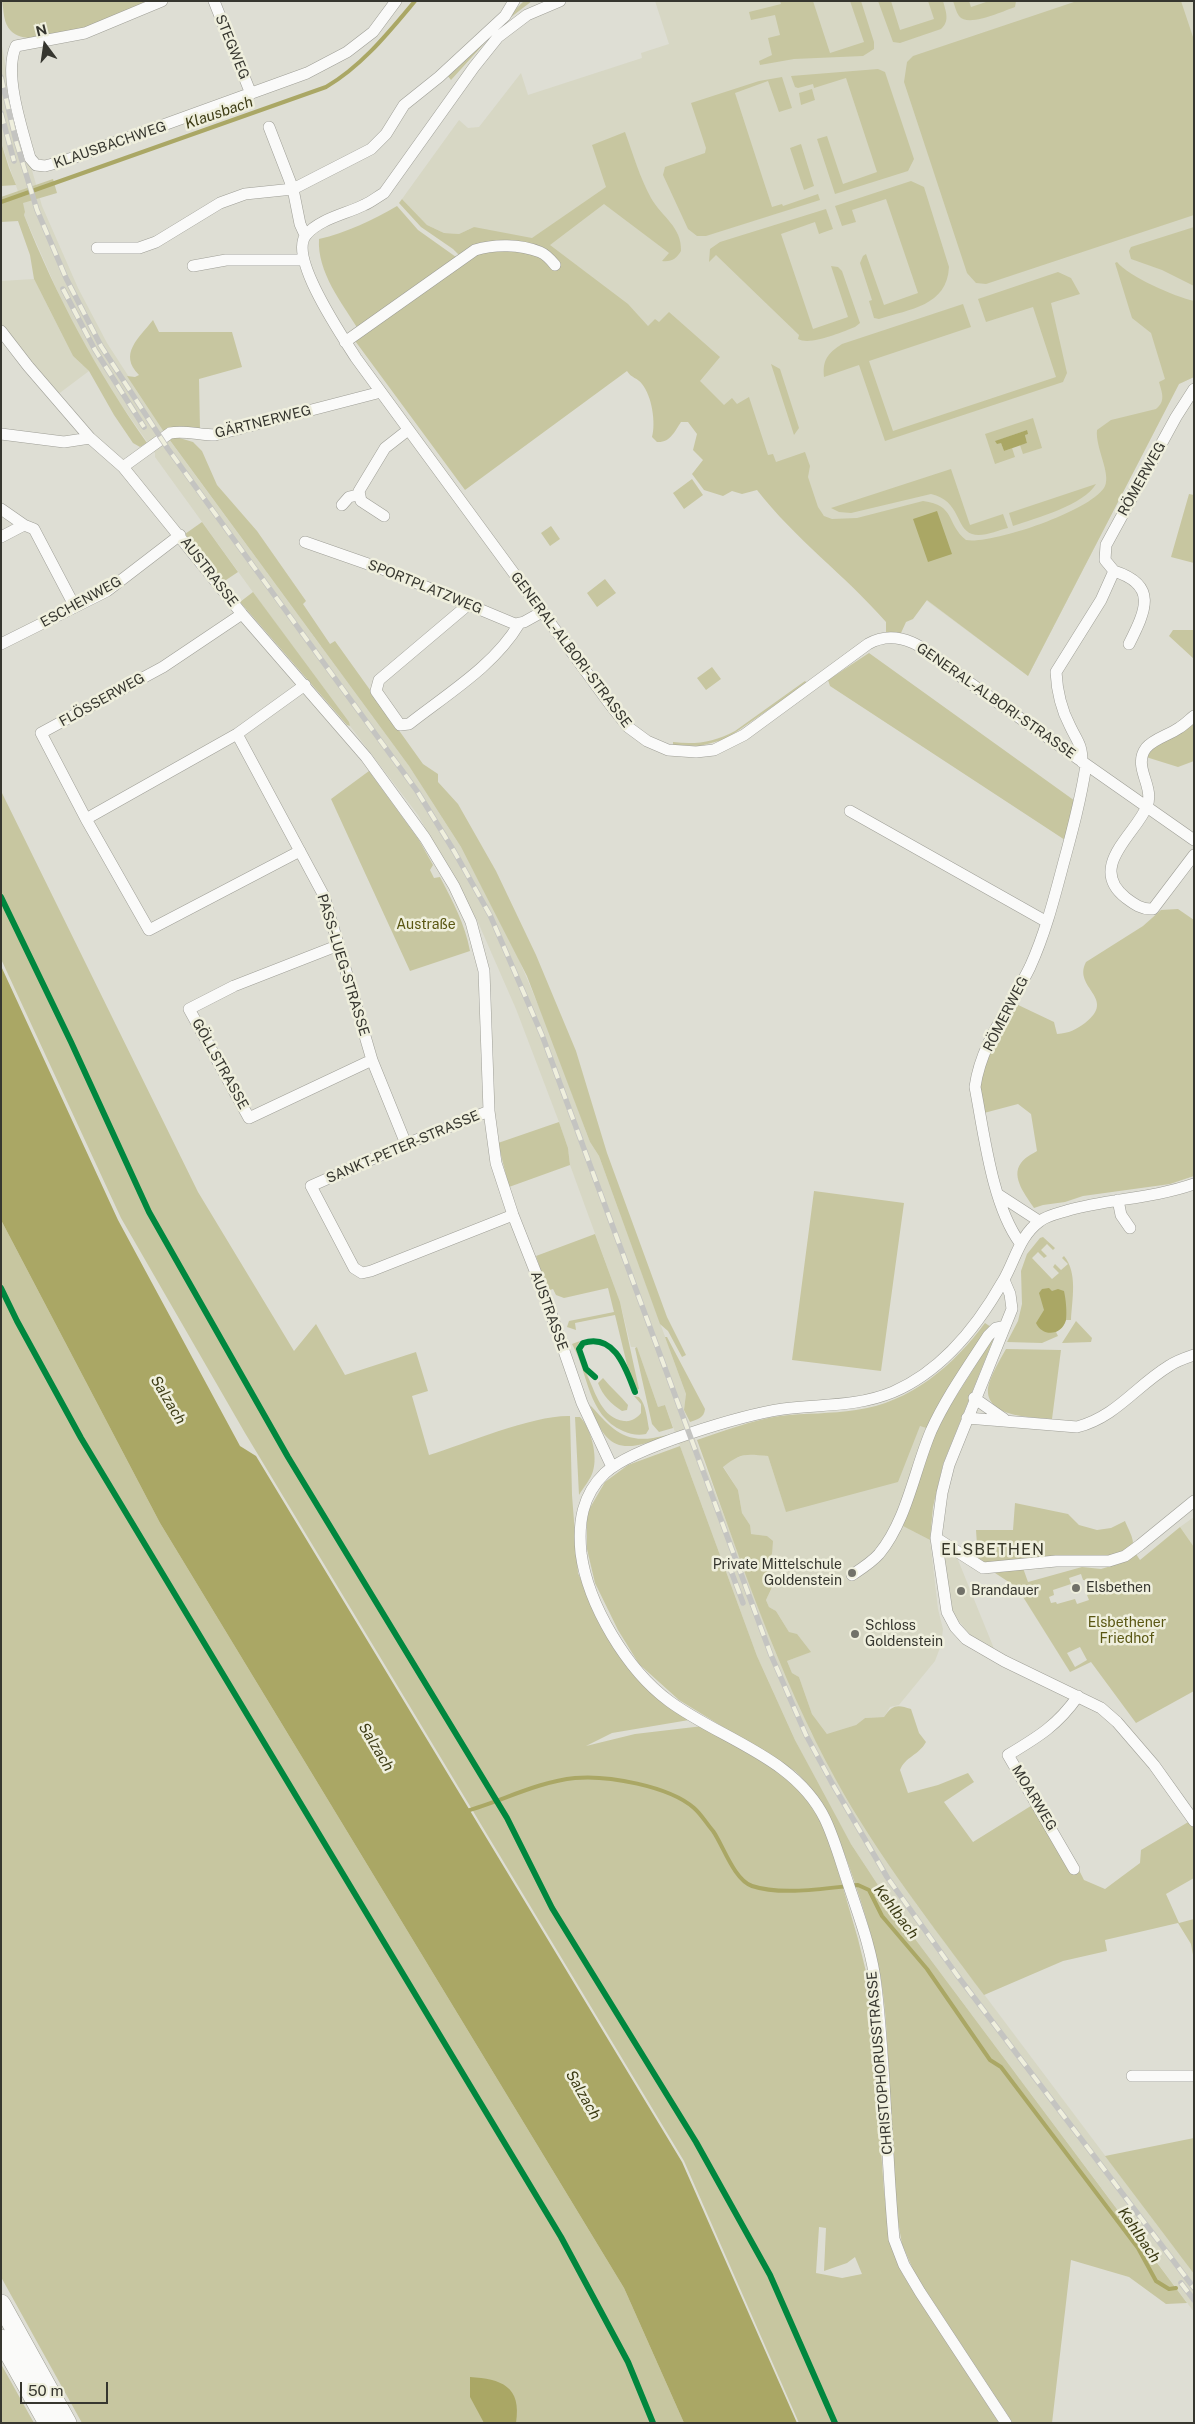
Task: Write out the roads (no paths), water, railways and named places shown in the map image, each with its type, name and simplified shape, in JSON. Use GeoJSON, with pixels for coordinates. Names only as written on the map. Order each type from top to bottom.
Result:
{"type":"FeatureCollection","features":[{"type":"Feature","properties":{"kind":"main road"},"geometry":{"type":"LineString","coordinates":[[1,2304],[67,2423]]}},
{"type":"Feature","properties":{"kind":"main road"},"geometry":{"type":"LineString","coordinates":[[1,2339],[48,2423]]}},
{"type":"Feature","properties":{"kind":"street","name":"KLAUSBACHWEG"},"geometry":{"type":"LineString","coordinates":[[162,1],[85,33],[16,46],[10,68],[30,158],[36,165],[45,166],[64,161],[307,73],[347,52],[372,32],[388,4]]}},
{"type":"Feature","properties":{"kind":"street","name":"STEGWEG"},"geometry":{"type":"LineString","coordinates":[[214,1],[251,94]]}},
{"type":"Feature","properties":{"kind":"street"},"geometry":{"type":"LineString","coordinates":[[97,248],[139,248],[156,242],[232,198],[292,189],[371,149],[386,134],[404,105],[440,76],[505,16],[514,1]]}},
{"type":"Feature","properties":{"kind":"street"},"geometry":{"type":"LineString","coordinates":[[305,235],[316,226],[364,206],[384,194],[474,67],[498,37],[527,14],[546,3],[560,1]]}},
{"type":"Feature","properties":{"kind":"street","name":"GENERAL-ALBORI-STRASSE"},"geometry":{"type":"LineString","coordinates":[[269,127],[292,189],[300,224],[305,235],[301,248],[303,260],[332,322],[408,430],[542,612],[628,726],[647,742],[668,750],[706,751],[728,744],[868,644],[880,639],[900,638],[924,648],[1084,764],[1194,840]]}},
{"type":"Feature","properties":{"kind":"street"},"geometry":{"type":"LineString","coordinates":[[345,342],[475,250],[496,246],[526,248],[541,252],[555,264]]}},
{"type":"Feature","properties":{"kind":"street"},"geometry":{"type":"LineString","coordinates":[[193,266],[226,260],[303,260]]}},
{"type":"Feature","properties":{"kind":"street","name":"AUSTRASSE"},"geometry":{"type":"LineString","coordinates":[[1,331],[28,366],[90,438],[123,467],[180,535],[242,614],[306,685],[366,757],[425,838],[454,886],[471,922],[484,971],[489,1111],[496,1163],[512,1215],[545,1296],[582,1403],[612,1467]]}},
{"type":"Feature","properties":{"kind":"street","name":"RÖMERWEG"},"geometry":{"type":"LineString","coordinates":[[1020,1243],[1013,1233],[991,1174],[975,1087],[989,1042],[1030,967],[1047,922],[1081,797],[1084,764],[1080,740],[1070,727],[1060,702],[1056,672],[1101,600],[1114,571],[1105,560],[1106,545],[1162,441],[1194,389]]}},
{"type":"Feature","properties":{"kind":"street","name":"GÄRTNERWEG"},"geometry":{"type":"LineString","coordinates":[[123,467],[170,434],[177,432],[215,435],[382,392]]}},
{"type":"Feature","properties":{"kind":"street"},"geometry":{"type":"LineString","coordinates":[[342,506],[349,497],[358,495],[385,448],[408,430]]}},
{"type":"Feature","properties":{"kind":"street"},"geometry":{"type":"LineString","coordinates":[[1,434],[64,442],[90,438]]}},
{"type":"Feature","properties":{"kind":"street"},"geometry":{"type":"LineString","coordinates":[[358,495],[363,504],[384,516]]}},
{"type":"Feature","properties":{"kind":"street"},"geometry":{"type":"LineString","coordinates":[[1,509],[24,525],[34,528],[75,607]]}},
{"type":"Feature","properties":{"kind":"street"},"geometry":{"type":"LineString","coordinates":[[1,536],[24,525]]}},
{"type":"Feature","properties":{"kind":"street","name":"ESCHENWEG"},"geometry":{"type":"LineString","coordinates":[[1,644],[107,591],[180,535]]}},
{"type":"Feature","properties":{"kind":"street","name":"SPORTPLATZWEG"},"geometry":{"type":"LineString","coordinates":[[305,542],[388,571],[514,624],[519,624]]}},
{"type":"Feature","properties":{"kind":"street"},"geometry":{"type":"LineString","coordinates":[[1114,571],[1136,580],[1141,586],[1144,598],[1143,614],[1129,644]]}},
{"type":"Feature","properties":{"kind":"street"},"geometry":{"type":"LineString","coordinates":[[469,604],[379,680],[376,691],[400,725],[409,724],[495,656],[509,641],[519,624],[542,612]]}},
{"type":"Feature","properties":{"kind":"street","name":"FLÖSSERWEG"},"geometry":{"type":"LineString","coordinates":[[86,819],[41,733],[163,667],[242,614]]}},
{"type":"Feature","properties":{"kind":"street"},"geometry":{"type":"LineString","coordinates":[[300,851],[149,930],[86,819],[237,734],[306,685]]}},
{"type":"Feature","properties":{"kind":"street"},"geometry":{"type":"LineString","coordinates":[[1194,716],[1178,728],[1147,746],[1142,755],[1141,765],[1150,792],[1147,807],[1121,844],[1115,857],[1112,878],[1123,896],[1140,907],[1153,909],[1194,855]]}},
{"type":"Feature","properties":{"kind":"street","name":"PASS-LUEG-STRASSE"},"geometry":{"type":"LineString","coordinates":[[237,734],[324,896],[372,1060],[406,1144]]}},
{"type":"Feature","properties":{"kind":"street"},"geometry":{"type":"LineString","coordinates":[[850,811],[1047,922]]}},
{"type":"Feature","properties":{"kind":"street","name":"GÖLLSTRASSE"},"geometry":{"type":"LineString","coordinates":[[339,945],[234,986],[189,1010],[249,1118],[372,1060]]}},
{"type":"Feature","properties":{"kind":"street","name":"SANKT-PETER-STRASSE"},"geometry":{"type":"LineString","coordinates":[[489,1111],[406,1144],[312,1186],[354,1268],[362,1273],[371,1272],[512,1215]]}},
{"type":"Feature","properties":{"kind":"street"},"geometry":{"type":"LineString","coordinates":[[999,1195],[1039,1222],[1053,1215],[1081,1207],[1118,1200],[1173,1197],[1194,1184]]}},
{"type":"Feature","properties":{"kind":"street"},"geometry":{"type":"LineString","coordinates":[[1118,1200],[1122,1215],[1130,1228]]}},
{"type":"Feature","properties":{"kind":"street","name":"CHRISTOPHORUSSTRASSE"},"geometry":{"type":"LineString","coordinates":[[1006,2423],[920,2292],[904,2265],[894,2239],[876,1983],[867,1938],[822,1814],[812,1797],[799,1783],[756,1752],[668,1700],[641,1676],[620,1646],[601,1613],[587,1579],[580,1533],[581,1511],[590,1491],[612,1467],[630,1457],[731,1421],[784,1409],[852,1404],[892,1392],[938,1364],[960,1344],[1004,1280],[1020,1243],[1039,1222]]}},
{"type":"Feature","properties":{"kind":"street"},"geometry":{"type":"LineString","coordinates":[[1004,1280],[1010,1294],[1012,1309],[974,1398],[949,1465],[942,1493],[936,1538],[947,1612],[955,1627],[966,1639],[1004,1661],[1101,1708],[1154,1765],[1194,1821]]}},
{"type":"Feature","properties":{"kind":"street"},"geometry":{"type":"LineString","coordinates":[[852,1575],[878,1555],[889,1540],[942,1408],[988,1336],[996,1328],[1005,1326]]}},
{"type":"Feature","properties":{"kind":"street"},"geometry":{"type":"LineString","coordinates":[[967,1418],[1077,1427],[1095,1422],[1110,1413],[1168,1367],[1194,1355]]}},
{"type":"Feature","properties":{"kind":"street"},"geometry":{"type":"LineString","coordinates":[[974,1398],[1006,1420]]}},
{"type":"Feature","properties":{"kind":"street"},"geometry":{"type":"LineString","coordinates":[[936,1538],[983,1568],[1056,1561],[1109,1561],[1125,1556],[1194,1501]]}},
{"type":"Feature","properties":{"kind":"street","name":"MOARWEG"},"geometry":{"type":"LineString","coordinates":[[1074,1869],[1008,1755],[1049,1730],[1066,1714],[1078,1696]]}},
{"type":"Feature","properties":{"kind":"street"},"geometry":{"type":"LineString","coordinates":[[1132,2076],[1194,2076]]}},
{"type":"Feature","properties":{"kind":"water"},"geometry":{"type":"Polygon","coordinates":[[[1027,430],[1028,434],[1025,435],[1027,443],[1004,451],[1001,443],[997,444],[995,441],[1027,430]]]}},
{"type":"Feature","properties":{"kind":"water"},"geometry":{"type":"Polygon","coordinates":[[[937,511],[952,554],[928,562],[913,519],[937,511]]]}},
{"type":"Feature","properties":{"kind":"water","name":"Salzach"},"geometry":{"type":"Polygon","coordinates":[[[1,966],[118,1220],[240,1446],[256,1456],[682,2162],[797,2423],[684,2423],[624,2288],[160,1523],[1,1220],[1,966]]]}},
{"type":"Feature","properties":{"kind":"water"},"geometry":{"type":"Polygon","coordinates":[[[1049,1288],[1052,1291],[1058,1289],[1064,1291],[1066,1306],[1064,1325],[1052,1333],[1043,1331],[1036,1323],[1044,1310],[1039,1293],[1042,1289],[1049,1288]]]}},
{"type":"Feature","properties":{"kind":"water"},"geometry":{"type":"Polygon","coordinates":[[[470,2377],[491,2380],[507,2387],[516,2400],[516,2423],[484,2423],[470,2397],[470,2377]]]}},
{"type":"Feature","properties":{"kind":"waterway","name":"Klausbach"},"geometry":{"type":"LineString","coordinates":[[1,202],[326,87],[363,59],[415,1]]}},
{"type":"Feature","properties":{"kind":"waterway","name":"Kehlbach"},"geometry":{"type":"LineString","coordinates":[[466,1811],[561,1780],[575,1778],[620,1780],[654,1788],[683,1800],[694,1808],[717,1837],[734,1870],[752,1886],[791,1891],[858,1885],[869,1890],[882,1916],[927,1969],[990,2060],[1001,2067],[1138,2248],[1156,2281],[1169,2289],[1176,2288]]}},
{"type":"Feature","properties":{"kind":"railway"},"geometry":{"type":"LineString","coordinates":[[1,77],[16,141],[37,210],[66,278],[101,346],[168,449],[417,791],[490,915],[542,1035],[771,1655],[806,1735],[887,1877],[957,1975],[1194,2288]]}},
{"type":"Feature","properties":{"kind":"railway"},"geometry":{"type":"LineString","coordinates":[[1,113],[14,161]]}},
{"type":"Feature","properties":{"kind":"railway"},"geometry":{"type":"LineString","coordinates":[[63,289],[95,350],[144,427]]}},
{"type":"Feature","properties":{"kind":"railway"},"geometry":{"type":"LineString","coordinates":[[728,1563],[743,1603]]}},
{"type":"Feature","properties":{"kind":"railway"},"geometry":{"type":"LineString","coordinates":[[1181,2283],[1194,2300]]}},
{"type":"Feature","properties":{"kind":"place","name":"Private Mittelschule Goldenstein"},"geometry":{"type":"Point","coordinates":[852,1573]}},
{"type":"Feature","properties":{"kind":"place","name":"Elsbethen"},"geometry":{"type":"Point","coordinates":[1076,1588]}},
{"type":"Feature","properties":{"kind":"place","name":"Brandauer"},"geometry":{"type":"Point","coordinates":[961,1591]}},
{"type":"Feature","properties":{"kind":"place","name":"Schloss Goldenstein"},"geometry":{"type":"Point","coordinates":[855,1634]}},
{"type":"Feature","properties":{"kind":"district","name":"ELSBETHEN"},"geometry":{"type":"Point","coordinates":[993,1550]}},
{"type":"Feature","properties":{"kind":"park label","name":"Austraße"},"geometry":{"type":"Point","coordinates":[426,925]}},
{"type":"Feature","properties":{"kind":"park label","name":"Elsbethener Friedhof"},"geometry":{"type":"Point","coordinates":[1127,1632]}}]}
